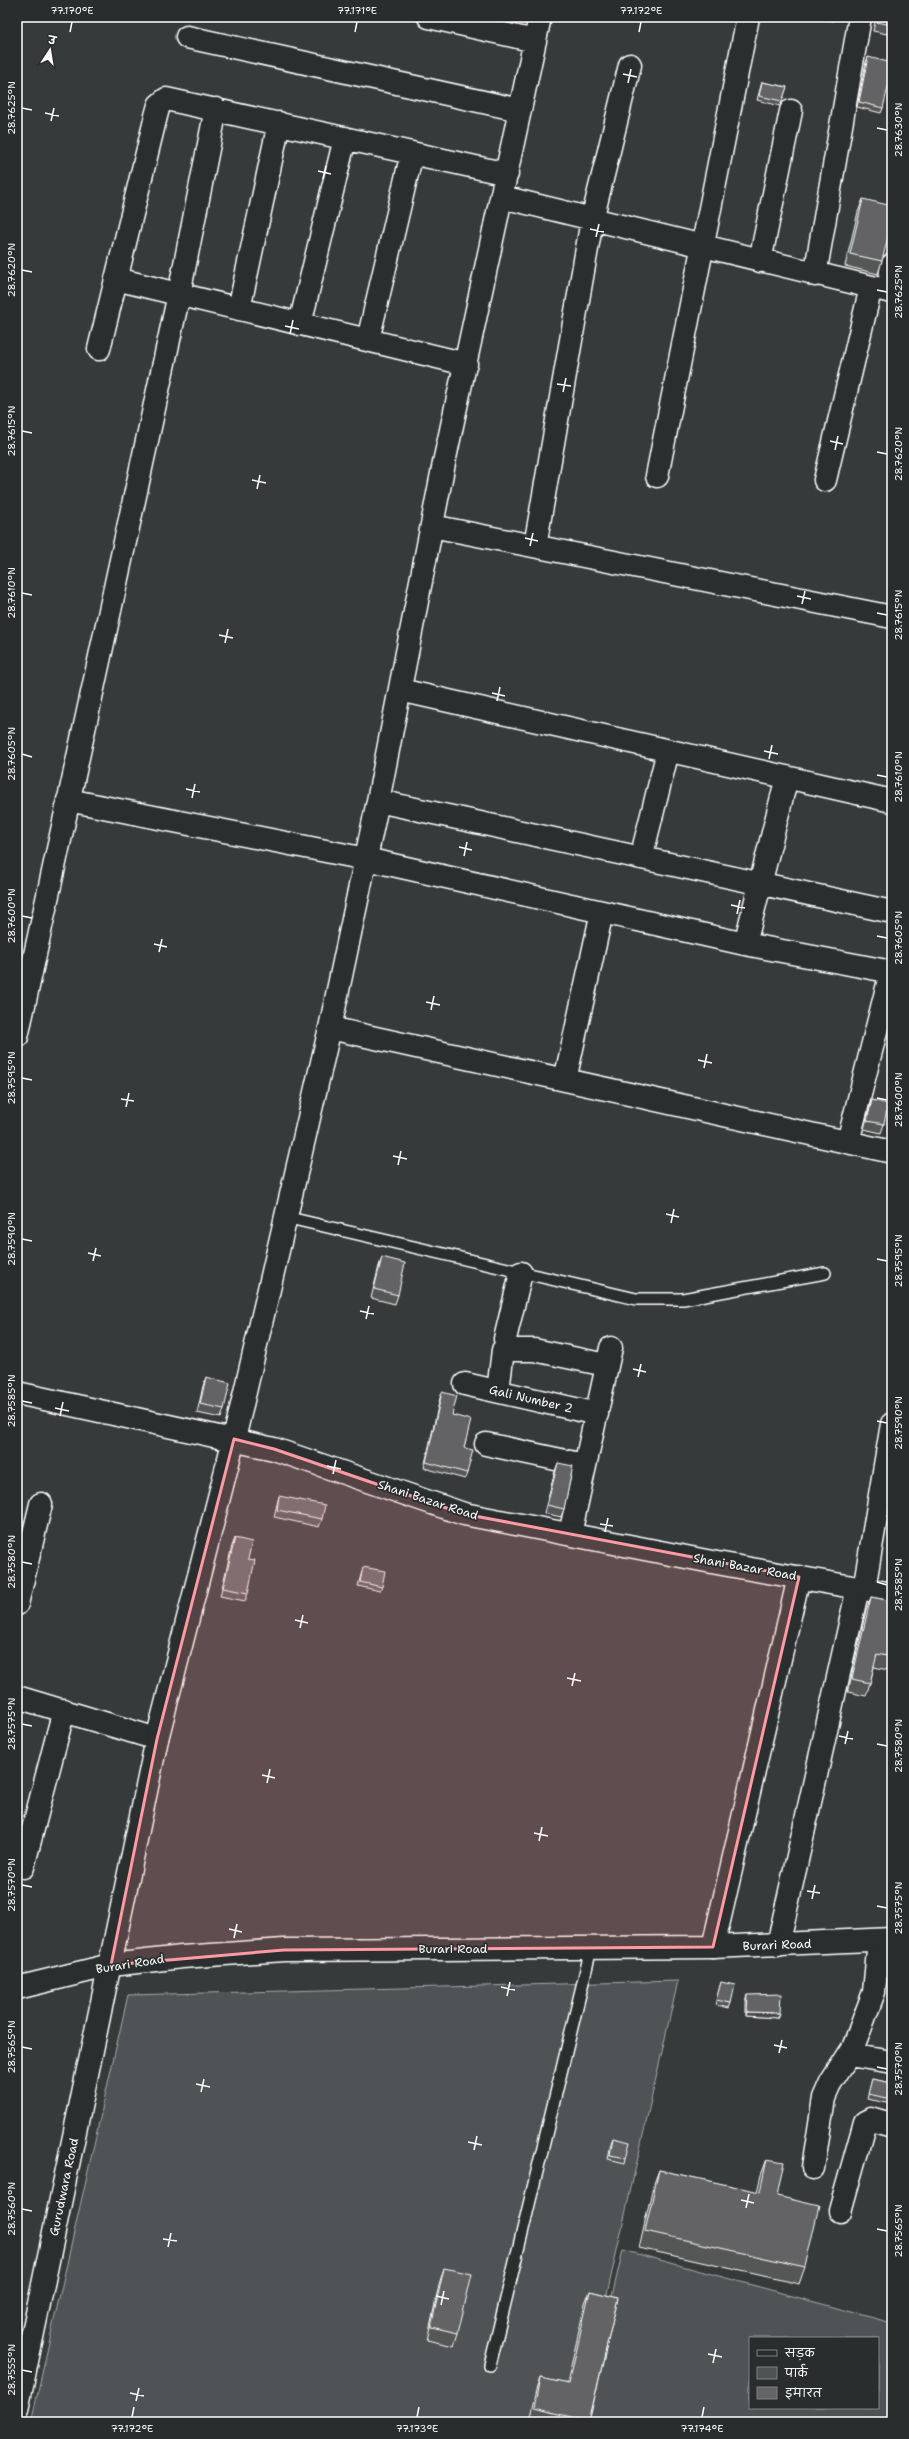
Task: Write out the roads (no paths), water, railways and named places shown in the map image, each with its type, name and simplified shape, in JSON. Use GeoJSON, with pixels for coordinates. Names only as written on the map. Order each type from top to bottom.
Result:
{"type":"FeatureCollection","features":[{"type":"Feature","properties":{"kind":"street"},"geometry":{"type":"LineString","coordinates":[[429,17],[535,40]]}},
{"type":"Feature","properties":{"kind":"street","name":"Gurudwara Road"},"geometry":{"type":"LineString","coordinates":[[17,2409],[157,1739],[234,1439],[330,1028],[378,801],[432,526],[540,17]]}},
{"type":"Feature","properties":{"kind":"street"},"geometry":{"type":"LineString","coordinates":[[657,476],[748,17]]}},
{"type":"Feature","properties":{"kind":"street"},"geometry":{"type":"LineString","coordinates":[[815,275],[860,17]]}},
{"type":"Feature","properties":{"kind":"street"},"geometry":{"type":"LineString","coordinates":[[187,37],[520,110]]}},
{"type":"Feature","properties":{"kind":"street"},"geometry":{"type":"LineString","coordinates":[[534,546],[592,220],[630,65]]}},
{"type":"Feature","properties":{"kind":"street"},"geometry":{"type":"LineString","coordinates":[[99,349],[159,105],[166,100],[177,100],[506,174]]}},
{"type":"Feature","properties":{"kind":"street"},"geometry":{"type":"LineString","coordinates":[[17,1037],[179,294],[216,109]]}},
{"type":"Feature","properties":{"kind":"street"},"geometry":{"type":"LineString","coordinates":[[760,261],[791,111]]}},
{"type":"Feature","properties":{"kind":"street"},"geometry":{"type":"LineString","coordinates":[[239,309],[279,123]]}},
{"type":"Feature","properties":{"kind":"street"},"geometry":{"type":"LineString","coordinates":[[300,324],[345,138]]}},
{"type":"Feature","properties":{"kind":"street"},"geometry":{"type":"LineString","coordinates":[[368,340],[412,153]]}},
{"type":"Feature","properties":{"kind":"street"},"geometry":{"type":"LineString","coordinates":[[502,197],[592,220],[704,245],[815,275],[884,290]]}},
{"type":"Feature","properties":{"kind":"street"},"geometry":{"type":"LineString","coordinates":[[825,480],[892,265]]}},
{"type":"Feature","properties":{"kind":"street"},"geometry":{"type":"LineString","coordinates":[[116,279],[466,364]]}},
{"type":"Feature","properties":{"kind":"street"},"geometry":{"type":"LineString","coordinates":[[432,526],[892,617]]}},
{"type":"Feature","properties":{"kind":"street"},"geometry":{"type":"LineString","coordinates":[[400,690],[892,801]]}},
{"type":"Feature","properties":{"kind":"street"},"geometry":{"type":"LineString","coordinates":[[641,858],[668,751]]}},
{"type":"Feature","properties":{"kind":"street"},"geometry":{"type":"LineString","coordinates":[[745,944],[787,777]]}},
{"type":"Feature","properties":{"kind":"street"},"geometry":{"type":"LineString","coordinates":[[68,800],[366,859],[745,944],[891,972],[848,1142]]}},
{"type":"Feature","properties":{"kind":"street"},"geometry":{"type":"LineString","coordinates":[[378,801],[892,912]]}},
{"type":"Feature","properties":{"kind":"street"},"geometry":{"type":"LineString","coordinates":[[566,1080],[602,912]]}},
{"type":"Feature","properties":{"kind":"street"},"geometry":{"type":"LineString","coordinates":[[330,1028],[892,1152]]}},
{"type":"Feature","properties":{"kind":"street"},"geometry":{"type":"LineString","coordinates":[[505,1339],[521,1273]]}},
{"type":"Feature","properties":{"kind":"street"},"geometry":{"type":"LineString","coordinates":[[498,1391],[503,1350],[534,1350],[608,1357],[597,1414],[584,1465],[570,1534]]}},
{"type":"Feature","properties":{"kind":"street","name":"Gali Number 2"},"geometry":{"type":"LineString","coordinates":[[465,1384],[597,1414]]}},
{"type":"Feature","properties":{"kind":"street","name":"Shani Bazar Road"},"geometry":{"type":"LineString","coordinates":[[17,1393],[234,1439],[274,1449],[464,1514],[892,1594]]}},
{"type":"Feature","properties":{"kind":"street"},"geometry":{"type":"LineString","coordinates":[[778,1945],[861,1589],[892,1424]]}},
{"type":"Feature","properties":{"kind":"street"},"geometry":{"type":"LineString","coordinates":[[486,1444],[584,1465]]}},
{"type":"Feature","properties":{"kind":"street"},"geometry":{"type":"LineString","coordinates":[[17,1604],[41,1504]]}},
{"type":"Feature","properties":{"kind":"street"},"geometry":{"type":"LineString","coordinates":[[713,1947],[799,1577]]}},
{"type":"Feature","properties":{"kind":"street"},"geometry":{"type":"LineString","coordinates":[[17,1697],[157,1739]]}},
{"type":"Feature","properties":{"kind":"street"},"geometry":{"type":"LineString","coordinates":[[23,1867],[64,1710]]}},
{"type":"Feature","properties":{"kind":"street"},"geometry":{"type":"LineString","coordinates":[[813,2168],[824,2098],[831,2082],[849,2055],[861,2031],[874,1992],[885,1940]]}},
{"type":"Feature","properties":{"kind":"street","name":"Burari Road"},"geometry":{"type":"LineString","coordinates":[[17,1988],[111,1965],[182,1956],[284,1950],[713,1947],[885,1940]]}},
{"type":"Feature","properties":{"kind":"street"},"geometry":{"type":"LineString","coordinates":[[849,2055],[892,2062]]}},
{"type":"Feature","properties":{"kind":"street"},"geometry":{"type":"LineString","coordinates":[[840,2211],[865,2122],[871,2120],[892,2126]]}},
{"type":"Feature","properties":{"kind":"lane"},"geometry":{"type":"LineString","coordinates":[[285,1217],[636,1300],[683,1299],[825,1273]]}},
{"type":"Feature","properties":{"kind":"lane"},"geometry":{"type":"LineString","coordinates":[[490,2365],[591,1949]]}}]}
